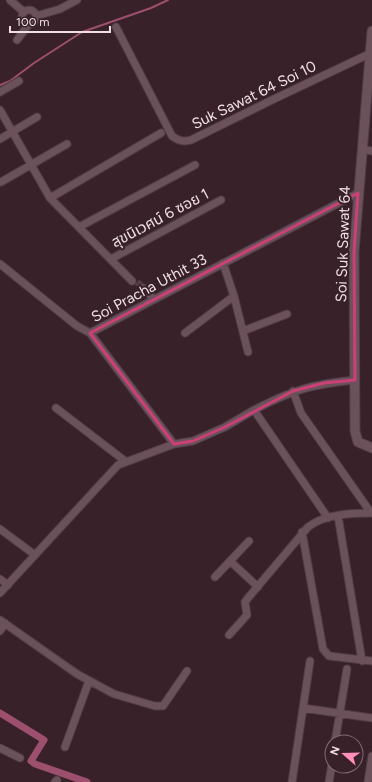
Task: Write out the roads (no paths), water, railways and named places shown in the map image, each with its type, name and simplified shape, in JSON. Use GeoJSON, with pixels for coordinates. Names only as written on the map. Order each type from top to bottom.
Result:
{"type":"FeatureCollection","features":[{"type":"Feature","properties":{"kind":"street"},"geometry":{"type":"LineString","coordinates":[[10,0],[24,12]]}},
{"type":"Feature","properties":{"kind":"street"},"geometry":{"type":"LineString","coordinates":[[17,40],[29,24],[35,20],[36,16],[60,9],[77,0]]}},
{"type":"Feature","properties":{"kind":"street"},"geometry":{"type":"LineString","coordinates":[[24,12],[31,10],[36,16]]}},
{"type":"Feature","properties":{"kind":"street"},"geometry":{"type":"LineString","coordinates":[[24,12],[22,16],[23,21],[29,24]]}},
{"type":"Feature","properties":{"kind":"street","name":"Suk Sawat 64 Soi 10"},"geometry":{"type":"LineString","coordinates":[[116,26],[172,136],[177,140],[184,142],[191,140],[274,98],[371,53]]}},
{"type":"Feature","properties":{"kind":"street","name":"Soi Suk Sawat 64"},"geometry":{"type":"LineString","coordinates":[[372,31],[369,95],[362,149],[354,252],[356,438],[358,442],[372,448]]}},
{"type":"Feature","properties":{"kind":"street"},"geometry":{"type":"LineString","coordinates":[[0,92],[19,81]]}},
{"type":"Feature","properties":{"kind":"street"},"geometry":{"type":"LineString","coordinates":[[0,110],[50,198],[134,283]]}},
{"type":"Feature","properties":{"kind":"street"},"geometry":{"type":"LineString","coordinates":[[0,139],[36,118]]}},
{"type":"Feature","properties":{"kind":"street"},"geometry":{"type":"LineString","coordinates":[[50,198],[161,133]]}},
{"type":"Feature","properties":{"kind":"street"},"geometry":{"type":"LineString","coordinates":[[1,182],[67,144]]}},
{"type":"Feature","properties":{"kind":"street"},"geometry":{"type":"LineString","coordinates":[[362,149],[372,151]]}},
{"type":"Feature","properties":{"kind":"street"},"geometry":{"type":"LineString","coordinates":[[79,227],[195,165]]}},
{"type":"Feature","properties":{"kind":"street","name":"Soi Pracha Uthit 33"},"geometry":{"type":"LineString","coordinates":[[174,444],[90,333],[358,193]]}},
{"type":"Feature","properties":{"kind":"street","name":"สุขนิเวศน์ 6 ซอย 1"},"geometry":{"type":"LineString","coordinates":[[111,259],[221,200]]}},
{"type":"Feature","properties":{"kind":"street"},"geometry":{"type":"LineString","coordinates":[[223,263],[234,296],[248,352]]}},
{"type":"Feature","properties":{"kind":"street"},"geometry":{"type":"LineString","coordinates":[[0,264],[77,326],[90,333]]}},
{"type":"Feature","properties":{"kind":"street"},"geometry":{"type":"LineString","coordinates":[[142,290],[152,300]]}},
{"type":"Feature","properties":{"kind":"street"},"geometry":{"type":"LineString","coordinates":[[185,333],[234,296]]}},
{"type":"Feature","properties":{"kind":"street"},"geometry":{"type":"LineString","coordinates":[[243,331],[287,314]]}},
{"type":"Feature","properties":{"kind":"street"},"geometry":{"type":"LineString","coordinates":[[0,594],[110,472],[125,462],[174,444],[193,441],[225,427],[254,410],[293,391],[324,383],[355,380]]}},
{"type":"Feature","properties":{"kind":"street"},"geometry":{"type":"LineString","coordinates":[[229,635],[247,615],[245,602],[302,532],[312,523],[338,516],[371,512],[301,413],[293,391]]}},
{"type":"Feature","properties":{"kind":"street"},"geometry":{"type":"LineString","coordinates":[[56,408],[125,462]]}},
{"type":"Feature","properties":{"kind":"street"},"geometry":{"type":"LineString","coordinates":[[254,410],[328,518]]}},
{"type":"Feature","properties":{"kind":"street"},"geometry":{"type":"LineString","coordinates":[[338,516],[362,661]]}},
{"type":"Feature","properties":{"kind":"street"},"geometry":{"type":"LineString","coordinates":[[0,529],[35,555]]}},
{"type":"Feature","properties":{"kind":"street"},"geometry":{"type":"LineString","coordinates":[[302,532],[323,649],[329,656],[372,661]]}},
{"type":"Feature","properties":{"kind":"street"},"geometry":{"type":"LineString","coordinates":[[215,577],[249,541]]}},
{"type":"Feature","properties":{"kind":"street"},"geometry":{"type":"LineString","coordinates":[[230,561],[258,587]]}},
{"type":"Feature","properties":{"kind":"street"},"geometry":{"type":"LineString","coordinates":[[0,579],[8,585]]}},
{"type":"Feature","properties":{"kind":"street"},"geometry":{"type":"LineString","coordinates":[[0,631],[3,622],[89,681],[114,694],[160,707],[165,704],[187,671]]}},
{"type":"Feature","properties":{"kind":"street"},"geometry":{"type":"LineString","coordinates":[[292,782],[310,661]]}},
{"type":"Feature","properties":{"kind":"street"},"geometry":{"type":"LineString","coordinates":[[337,734],[347,669]]}},
{"type":"Feature","properties":{"kind":"street"},"geometry":{"type":"LineString","coordinates":[[65,747],[89,681]]}},
{"type":"Feature","properties":{"kind":"street"},"geometry":{"type":"LineString","coordinates":[[303,708],[372,718]]}},
{"type":"Feature","properties":{"kind":"street"},"geometry":{"type":"LineString","coordinates":[[0,748],[20,758]]}},
{"type":"Feature","properties":{"kind":"street"},"geometry":{"type":"LineString","coordinates":[[368,782],[372,756]]}},
{"type":"Feature","properties":{"kind":"waterway"},"geometry":{"type":"LineString","coordinates":[[0,85],[10,81],[34,63],[82,32],[151,8],[168,0]]}},
{"type":"Feature","properties":{"kind":"waterway"},"geometry":{"type":"LineString","coordinates":[[0,713],[44,740],[31,761],[35,764],[87,782]]}},
{"type":"Feature","properties":{"kind":"tunnel"},"geometry":{"type":"LineString","coordinates":[[137,282],[143,288]]}}]}
